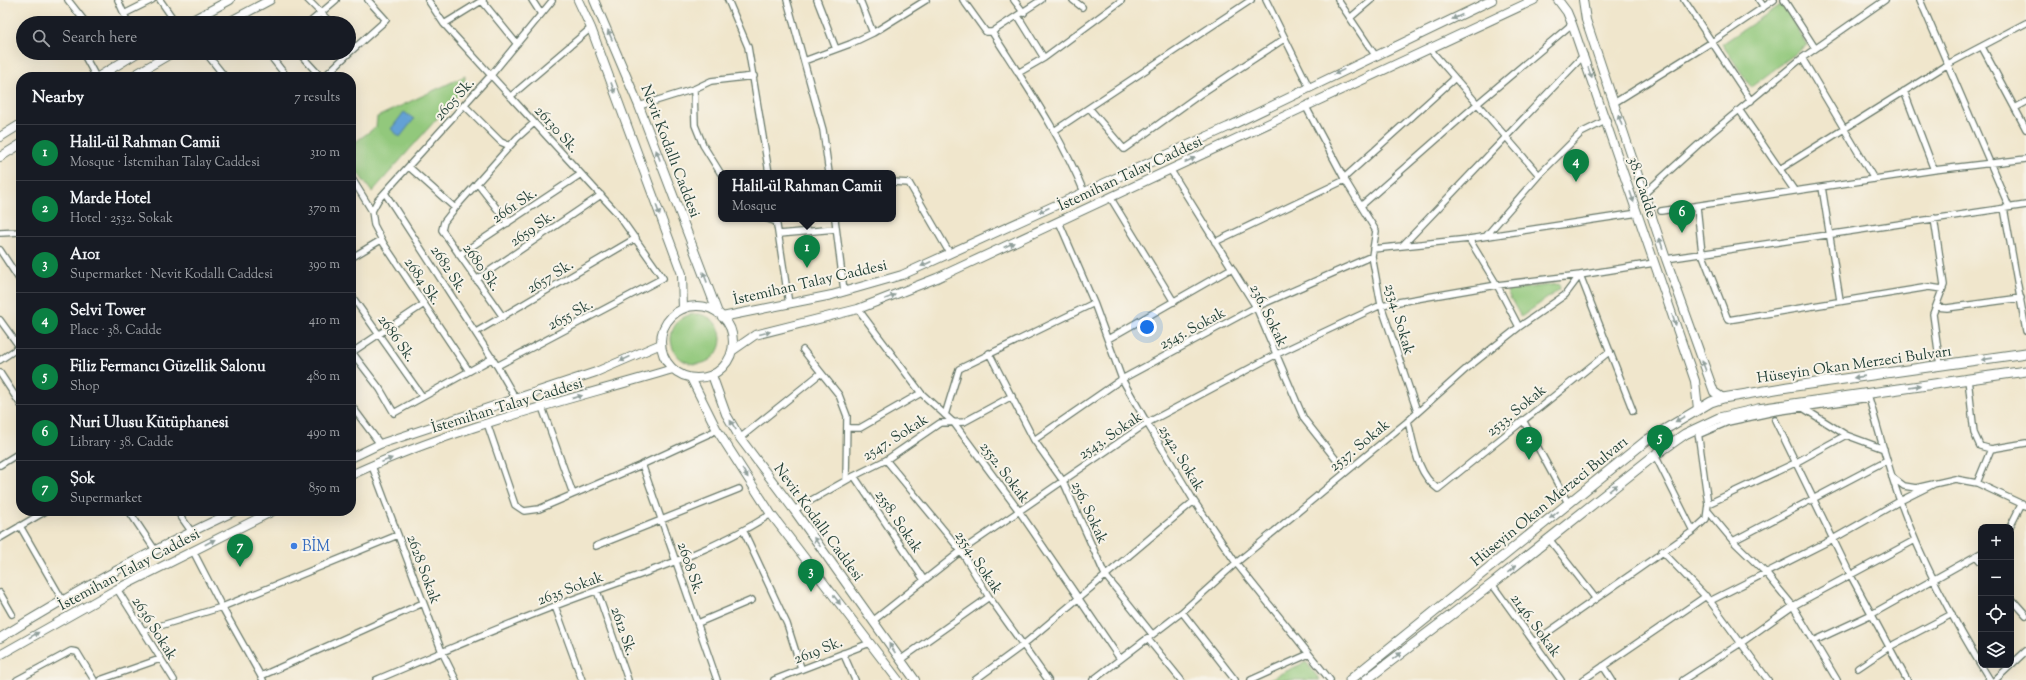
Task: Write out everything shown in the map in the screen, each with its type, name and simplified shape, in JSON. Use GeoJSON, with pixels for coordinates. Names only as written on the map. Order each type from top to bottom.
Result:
{"type":"FeatureCollection","features":[{"type":"Feature","properties":{"kind":"main road"},"geometry":{"type":"LineString","coordinates":[[200,16],[230,0]]}},
{"type":"Feature","properties":{"kind":"main road"},"geometry":{"type":"LineString","coordinates":[[248,16],[270,0]]}},
{"type":"Feature","properties":{"kind":"main road"},"geometry":{"type":"LineString","coordinates":[[578,0],[591,28],[682,274],[683,309]]}},
{"type":"Feature","properties":{"kind":"main road","name":"Nevit Kodallı Caddesi"},"geometry":{"type":"LineString","coordinates":[[594,0],[639,106],[720,315]]}},
{"type":"Feature","properties":{"kind":"main road","name":"İstemihan Talay Caddesi"},"geometry":{"type":"LineString","coordinates":[[720,315],[789,304],[844,292],[902,275],[1228,127],[1482,2],[1492,0]]}},
{"type":"Feature","properties":{"kind":"main road","name":"İstemihan Talay Caddesi"},"geometry":{"type":"LineString","coordinates":[[732,351],[754,336],[858,309],[937,278],[1534,0]]}},
{"type":"Feature","properties":{"kind":"main road","name":"38. Cadde"},"geometry":{"type":"LineString","coordinates":[[1558,0],[1567,12],[1584,55],[1695,381],[1698,409]]}},
{"type":"Feature","properties":{"kind":"main road","name":"38. Cadde"},"geometry":{"type":"LineString","coordinates":[[1583,0],[1586,20],[1666,259],[1714,392],[1723,398]]}},
{"type":"Feature","properties":{"kind":"main road"},"geometry":{"type":"LineString","coordinates":[[105,72],[125,60]]}},
{"type":"Feature","properties":{"kind":"main road"},"geometry":{"type":"LineString","coordinates":[[140,72],[160,60]]}},
{"type":"Feature","properties":{"kind":"main road"},"geometry":{"type":"LineString","coordinates":[[0,137],[16,127]]}},
{"type":"Feature","properties":{"kind":"main road"},"geometry":{"type":"LineString","coordinates":[[0,157],[16,147]]}},
{"type":"Feature","properties":{"kind":"main road"},"geometry":{"type":"LineString","coordinates":[[701,306],[720,315],[731,330],[733,341],[732,351],[724,365],[712,375],[702,378],[691,378],[673,369],[664,358],[661,344],[662,332],[666,322],[674,314],[683,309],[701,306]]}},
{"type":"Feature","properties":{"kind":"main road","name":"İstemihan Talay Caddesi"},"geometry":{"type":"LineString","coordinates":[[356,456],[380,444],[596,372],[661,344]]}},
{"type":"Feature","properties":{"kind":"main road","name":"Hüseyin Okan Merzeci Bulvarı"},"geometry":{"type":"LineString","coordinates":[[1350,680],[1647,440],[1698,409],[1723,398],[2026,353]]}},
{"type":"Feature","properties":{"kind":"main road","name":"İstemihan Talay Caddesi"},"geometry":{"type":"LineString","coordinates":[[356,473],[487,423],[673,369]]}},
{"type":"Feature","properties":{"kind":"main road","name":"Hüseyin Okan Merzeci Bulvarı"},"geometry":{"type":"LineString","coordinates":[[1366,680],[1492,584],[1655,455],[1719,418],[1758,408],[2026,371]]}},
{"type":"Feature","properties":{"kind":"main road","name":"Nevit Kodallı Caddesi"},"geometry":{"type":"LineString","coordinates":[[712,375],[726,414],[740,438],[874,620],[915,680]]}},
{"type":"Feature","properties":{"kind":"main road","name":"Nevit Kodallı Caddesi"},"geometry":{"type":"LineString","coordinates":[[691,378],[717,430],[771,514],[898,680]]}},
{"type":"Feature","properties":{"kind":"main road","name":"İstemihan Talay Caddesi"},"geometry":{"type":"LineString","coordinates":[[0,638],[64,602],[80,590],[191,531],[223,516]]}},
{"type":"Feature","properties":{"kind":"main road","name":"İstemihan Talay Caddesi"},"geometry":{"type":"LineString","coordinates":[[0,655],[117,589],[263,516]]}},
{"type":"Feature","properties":{"kind":"street"},"geometry":{"type":"LineString","coordinates":[[68,0],[81,16]]}},
{"type":"Feature","properties":{"kind":"street"},"geometry":{"type":"LineString","coordinates":[[118,0],[124,14],[152,0]]}},
{"type":"Feature","properties":{"kind":"street"},"geometry":{"type":"LineString","coordinates":[[160,0],[171,16]]}},
{"type":"Feature","properties":{"kind":"street"},"geometry":{"type":"LineString","coordinates":[[308,0],[325,16]]}},
{"type":"Feature","properties":{"kind":"street"},"geometry":{"type":"LineString","coordinates":[[317,16],[336,0]]}},
{"type":"Feature","properties":{"kind":"street"},"geometry":{"type":"LineString","coordinates":[[356,46],[386,20],[368,0]]}},
{"type":"Feature","properties":{"kind":"street","name":"26130 Sk."},"geometry":{"type":"LineString","coordinates":[[428,0],[444,24],[492,74],[534,123],[617,213],[663,278]]}},
{"type":"Feature","properties":{"kind":"street"},"geometry":{"type":"LineString","coordinates":[[444,24],[483,0],[517,44]]}},
{"type":"Feature","properties":{"kind":"street"},"geometry":{"type":"LineString","coordinates":[[532,0],[542,14]]}},
{"type":"Feature","properties":{"kind":"street"},"geometry":{"type":"LineString","coordinates":[[728,0],[748,47],[769,170]]}},
{"type":"Feature","properties":{"kind":"street"},"geometry":{"type":"LineString","coordinates":[[787,0],[824,130],[829,170]]}},
{"type":"Feature","properties":{"kind":"street"},"geometry":{"type":"LineString","coordinates":[[817,0],[836,50]]}},
{"type":"Feature","properties":{"kind":"street"},"geometry":{"type":"LineString","coordinates":[[860,0],[873,33]]}},
{"type":"Feature","properties":{"kind":"street"},"geometry":{"type":"LineString","coordinates":[[804,61],[836,50],[873,33],[926,0]]}},
{"type":"Feature","properties":{"kind":"street"},"geometry":{"type":"LineString","coordinates":[[963,0],[986,32],[992,32],[1024,13],[1041,0]]}},
{"type":"Feature","properties":{"kind":"street"},"geometry":{"type":"LineString","coordinates":[[1014,0],[1024,13]]}},
{"type":"Feature","properties":{"kind":"street"},"geometry":{"type":"LineString","coordinates":[[1073,0],[1082,7]]}},
{"type":"Feature","properties":{"kind":"street"},"geometry":{"type":"LineString","coordinates":[[1018,73],[1044,58],[1121,0]]}},
{"type":"Feature","properties":{"kind":"street"},"geometry":{"type":"LineString","coordinates":[[1054,131],[1090,109],[1251,0]]}},
{"type":"Feature","properties":{"kind":"street"},"geometry":{"type":"LineString","coordinates":[[1338,0],[1375,55]]}},
{"type":"Feature","properties":{"kind":"street"},"geometry":{"type":"LineString","coordinates":[[1350,18],[1371,0]]}},
{"type":"Feature","properties":{"kind":"street"},"geometry":{"type":"LineString","coordinates":[[1684,0],[1751,101]]}},
{"type":"Feature","properties":{"kind":"street"},"geometry":{"type":"LineString","coordinates":[[1759,0],[1764,7]]}},
{"type":"Feature","properties":{"kind":"street"},"geometry":{"type":"LineString","coordinates":[[1614,103],[1712,42],[1774,0]]}},
{"type":"Feature","properties":{"kind":"street"},"geometry":{"type":"LineString","coordinates":[[1784,0],[1814,48]]}},
{"type":"Feature","properties":{"kind":"street"},"geometry":{"type":"LineString","coordinates":[[1645,193],[1710,134],[1740,111],[1814,48],[1885,0]]}},
{"type":"Feature","properties":{"kind":"street"},"geometry":{"type":"LineString","coordinates":[[1920,0],[1992,163],[2007,208],[2026,331]]}},
{"type":"Feature","properties":{"kind":"street","name":"2605 Sk."},"geometry":{"type":"LineString","coordinates":[[372,211],[378,200],[492,74],[552,1]]}},
{"type":"Feature","properties":{"kind":"street"},"geometry":{"type":"LineString","coordinates":[[1268,1],[1284,39],[1309,87]]}},
{"type":"Feature","properties":{"kind":"street"},"geometry":{"type":"LineString","coordinates":[[1018,16],[1044,58]]}},
{"type":"Feature","properties":{"kind":"street"},"geometry":{"type":"LineString","coordinates":[[1780,169],[1948,64],[2026,23]]}},
{"type":"Feature","properties":{"kind":"street"},"geometry":{"type":"LineString","coordinates":[[1306,107],[1344,179],[1362,204],[1572,24]]}},
{"type":"Feature","properties":{"kind":"street"},"geometry":{"type":"LineString","coordinates":[[511,96],[591,28]]}},
{"type":"Feature","properties":{"kind":"street"},"geometry":{"type":"LineString","coordinates":[[992,32],[1054,131],[1077,174],[1084,192]]}},
{"type":"Feature","properties":{"kind":"street"},"geometry":{"type":"LineString","coordinates":[[1090,109],[1124,149],[1199,95],[1284,39]]}},
{"type":"Feature","properties":{"kind":"street"},"geometry":{"type":"LineString","coordinates":[[1982,47],[2026,129]]}},
{"type":"Feature","properties":{"kind":"street"},"geometry":{"type":"LineString","coordinates":[[1430,48],[1539,175]]}},
{"type":"Feature","properties":{"kind":"street"},"geometry":{"type":"LineString","coordinates":[[1403,245],[1584,55]]}},
{"type":"Feature","properties":{"kind":"street"},"geometry":{"type":"LineString","coordinates":[[1802,58],[1874,179]]}},
{"type":"Feature","properties":{"kind":"street"},"geometry":{"type":"LineString","coordinates":[[87,60],[94,72]]}},
{"type":"Feature","properties":{"kind":"street"},"geometry":{"type":"LineString","coordinates":[[212,60],[221,72]]}},
{"type":"Feature","properties":{"kind":"street"},"geometry":{"type":"LineString","coordinates":[[274,60],[283,72]]}},
{"type":"Feature","properties":{"kind":"street"},"geometry":{"type":"LineString","coordinates":[[306,60],[317,72]]}},
{"type":"Feature","properties":{"kind":"street"},"geometry":{"type":"LineString","coordinates":[[328,72],[341,60]]}},
{"type":"Feature","properties":{"kind":"street"},"geometry":{"type":"LineString","coordinates":[[639,106],[694,89],[711,81],[754,76]]}},
{"type":"Feature","properties":{"kind":"street"},"geometry":{"type":"LineString","coordinates":[[1216,242],[1344,179],[1455,78]]}},
{"type":"Feature","properties":{"kind":"street"},"geometry":{"type":"LineString","coordinates":[[694,89],[695,125],[702,145],[718,170]]}},
{"type":"Feature","properties":{"kind":"street"},"geometry":{"type":"LineString","coordinates":[[1904,91],[1934,170]]}},
{"type":"Feature","properties":{"kind":"street"},"geometry":{"type":"LineString","coordinates":[[2015,108],[2026,102]]}},
{"type":"Feature","properties":{"kind":"street"},"geometry":{"type":"LineString","coordinates":[[464,105],[501,142],[510,146]]}},
{"type":"Feature","properties":{"kind":"street"},"geometry":{"type":"LineString","coordinates":[[1740,111],[1794,190]]}},
{"type":"Feature","properties":{"kind":"street"},"geometry":{"type":"LineString","coordinates":[[1486,236],[1539,175],[1580,133],[1606,120]]}},
{"type":"Feature","properties":{"kind":"street"},"geometry":{"type":"LineString","coordinates":[[409,167],[455,208],[510,146],[534,123]]}},
{"type":"Feature","properties":{"kind":"street"},"geometry":{"type":"LineString","coordinates":[[1660,211],[1697,207],[1794,190],[1934,170],[2026,159]]}},
{"type":"Feature","properties":{"kind":"street","name":"236. Sokak"},"geometry":{"type":"LineString","coordinates":[[1170,169],[1256,307],[1304,419],[1345,471]]}},
{"type":"Feature","properties":{"kind":"street","name":"2661 Sk."},"geometry":{"type":"LineString","coordinates":[[459,255],[581,174]]}},
{"type":"Feature","properties":{"kind":"street"},"geometry":{"type":"LineString","coordinates":[[896,182],[909,183],[916,192],[950,252]]}},
{"type":"Feature","properties":{"kind":"street"},"geometry":{"type":"LineString","coordinates":[[478,183],[508,223]]}},
{"type":"Feature","properties":{"kind":"street","name":"2684 Sk."},"geometry":{"type":"LineString","coordinates":[[356,185],[372,211],[374,225],[381,240],[469,371]]}},
{"type":"Feature","properties":{"kind":"street"},"geometry":{"type":"LineString","coordinates":[[1822,187],[1840,300]]}},
{"type":"Feature","properties":{"kind":"street","name":"2682 Sk."},"geometry":{"type":"LineString","coordinates":[[385,193],[493,358]]}},
{"type":"Feature","properties":{"kind":"street","name":"2659 Sk."},"geometry":{"type":"LineString","coordinates":[[476,280],[601,195]]}},
{"type":"Feature","properties":{"kind":"street"},"geometry":{"type":"LineString","coordinates":[[1110,197],[1174,302]]}},
{"type":"Feature","properties":{"kind":"street","name":"2534. Sokak"},"geometry":{"type":"LineString","coordinates":[[1362,204],[1376,231],[1372,256],[1381,305],[1417,412]]}},
{"type":"Feature","properties":{"kind":"street"},"geometry":{"type":"LineString","coordinates":[[1666,259],[2026,205]]}},
{"type":"Feature","properties":{"kind":"street"},"geometry":{"type":"LineString","coordinates":[[1697,207],[1702,253],[1728,320],[1840,300],[1929,287],[1942,289]]}},
{"type":"Feature","properties":{"kind":"street","name":"2680 Sk."},"geometry":{"type":"LineString","coordinates":[[455,208],[444,222],[442,230],[503,317]]}},
{"type":"Feature","properties":{"kind":"street"},"geometry":{"type":"LineString","coordinates":[[1373,249],[1469,239],[1638,213]]}},
{"type":"Feature","properties":{"kind":"street"},"geometry":{"type":"LineString","coordinates":[[1934,218],[1944,285],[1933,314],[1940,365]]}},
{"type":"Feature","properties":{"kind":"street"},"geometry":{"type":"LineString","coordinates":[[777,222],[789,304]]}},
{"type":"Feature","properties":{"kind":"street"},"geometry":{"type":"LineString","coordinates":[[835,222],[844,292]]}},
{"type":"Feature","properties":{"kind":"street","name":"2542. Sokak"},"geometry":{"type":"LineString","coordinates":[[1059,222],[1094,303],[1122,379],[1147,423],[1194,501],[1236,564],[1330,680]]}},
{"type":"Feature","properties":{"kind":"street"},"geometry":{"type":"LineString","coordinates":[[779,234],[836,229]]}},
{"type":"Feature","properties":{"kind":"street"},"geometry":{"type":"LineString","coordinates":[[0,233],[16,232]]}},
{"type":"Feature","properties":{"kind":"street","name":"2657 Sk."},"geometry":{"type":"LineString","coordinates":[[476,332],[636,238]]}},
{"type":"Feature","properties":{"kind":"street"},"geometry":{"type":"LineString","coordinates":[[1469,239],[1497,285],[1519,327]]}},
{"type":"Feature","properties":{"kind":"street"},"geometry":{"type":"LineString","coordinates":[[356,255],[381,240]]}},
{"type":"Feature","properties":{"kind":"street"},"geometry":{"type":"LineString","coordinates":[[0,250],[16,274]]}},
{"type":"Feature","properties":{"kind":"street","name":"2545. Sokak"},"geometry":{"type":"LineString","coordinates":[[1034,440],[1122,379],[1256,307],[1372,256]]}},
{"type":"Feature","properties":{"kind":"street"},"geometry":{"type":"LineString","coordinates":[[1633,411],[1580,275],[1654,263]]}},
{"type":"Feature","properties":{"kind":"street"},"geometry":{"type":"LineString","coordinates":[[1108,339],[1232,268]]}},
{"type":"Feature","properties":{"kind":"street","name":"2543. Sokak"},"geometry":{"type":"LineString","coordinates":[[874,620],[961,551],[1147,423],[1275,354],[1381,305],[1497,285],[1580,275]]}},
{"type":"Feature","properties":{"kind":"street","name":"2537. Sokak"},"geometry":{"type":"LineString","coordinates":[[1093,680],[1182,612],[1345,471],[1408,421],[1519,327],[1566,295],[1580,275]]}},
{"type":"Feature","properties":{"kind":"street","name":"2655 Sk."},"geometry":{"type":"LineString","coordinates":[[497,366],[663,278]]}},
{"type":"Feature","properties":{"kind":"street"},"geometry":{"type":"LineString","coordinates":[[1936,307],[1947,308],[2021,298]]}},
{"type":"Feature","properties":{"kind":"street","name":"2686 Sk."},"geometry":{"type":"LineString","coordinates":[[356,302],[422,396]]}},
{"type":"Feature","properties":{"kind":"street"},"geometry":{"type":"LineString","coordinates":[[945,415],[959,369],[1094,303]]}},
{"type":"Feature","properties":{"kind":"street"},"geometry":{"type":"LineString","coordinates":[[356,349],[424,304]]}},
{"type":"Feature","properties":{"kind":"street","name":"2552. Sokak"},"geometry":{"type":"LineString","coordinates":[[858,309],[921,393],[954,423],[1019,511],[1120,659]]}},
{"type":"Feature","properties":{"kind":"street"},"geometry":{"type":"LineString","coordinates":[[0,320],[16,342]]}},
{"type":"Feature","properties":{"kind":"street"},"geometry":{"type":"LineString","coordinates":[[0,360],[16,350]]}},
{"type":"Feature","properties":{"kind":"street"},"geometry":{"type":"LineString","coordinates":[[803,350],[839,395],[847,416],[846,480]]}},
{"type":"Feature","properties":{"kind":"street","name":"2533. Sokak"},"geometry":{"type":"LineString","coordinates":[[1408,421],[1419,465],[1432,485],[1438,489],[1610,351]]}},
{"type":"Feature","properties":{"kind":"street","name":"256. Sokak"},"geometry":{"type":"LineString","coordinates":[[989,353],[1034,440],[1063,481],[1106,575],[1152,634]]}},
{"type":"Feature","properties":{"kind":"street"},"geometry":{"type":"LineString","coordinates":[[356,359],[380,390],[394,413],[422,396],[493,358],[516,399]]}},
{"type":"Feature","properties":{"kind":"street"},"geometry":{"type":"LineString","coordinates":[[740,438],[821,373]]}},
{"type":"Feature","properties":{"kind":"street"},"geometry":{"type":"LineString","coordinates":[[0,374],[16,398]]}},
{"type":"Feature","properties":{"kind":"street"},"geometry":{"type":"LineString","coordinates":[[1968,379],[1974,433],[1980,446],[1991,449],[2026,443]]}},
{"type":"Feature","properties":{"kind":"street"},"geometry":{"type":"LineString","coordinates":[[847,428],[860,428],[921,393]]}},
{"type":"Feature","properties":{"kind":"street","name":"2547. Sokak"},"geometry":{"type":"LineString","coordinates":[[794,510],[846,480],[886,460],[940,423],[964,422],[1012,396]]}},
{"type":"Feature","properties":{"kind":"street"},"geometry":{"type":"LineString","coordinates":[[1534,642],[1662,551],[1693,531],[1706,519],[1708,504],[1698,431],[1728,422],[1774,412],[1869,398],[1892,477],[1915,540],[1934,580],[1970,648],[1990,680]]}},
{"type":"Feature","properties":{"kind":"street"},"geometry":{"type":"LineString","coordinates":[[542,407],[573,494]]}},
{"type":"Feature","properties":{"kind":"street"},"geometry":{"type":"LineString","coordinates":[[1803,408],[1846,435],[1884,449]]}},
{"type":"Feature","properties":{"kind":"street"},"geometry":{"type":"LineString","coordinates":[[356,412],[380,444]]}},
{"type":"Feature","properties":{"kind":"street"},"geometry":{"type":"LineString","coordinates":[[1523,420],[1568,503]]}},
{"type":"Feature","properties":{"kind":"street"},"geometry":{"type":"LineString","coordinates":[[1776,420],[1795,463],[1815,499],[1851,576],[1907,680]]}},
{"type":"Feature","properties":{"kind":"street"},"geometry":{"type":"LineString","coordinates":[[487,423],[515,505],[524,511],[539,509],[717,430]]}},
{"type":"Feature","properties":{"kind":"street"},"geometry":{"type":"LineString","coordinates":[[1708,504],[1795,463],[1846,435]]}},
{"type":"Feature","properties":{"kind":"street"},"geometry":{"type":"LineString","coordinates":[[1977,483],[1991,449]]}},
{"type":"Feature","properties":{"kind":"street"},"geometry":{"type":"LineString","coordinates":[[0,466],[16,455]]}},
{"type":"Feature","properties":{"kind":"street"},"geometry":{"type":"LineString","coordinates":[[1655,455],[1693,531]]}},
{"type":"Feature","properties":{"kind":"street","name":"2554. Sokak"},"geometry":{"type":"LineString","coordinates":[[886,460],[961,551],[989,597],[1048,680]]}},
{"type":"Feature","properties":{"kind":"street"},"geometry":{"type":"LineString","coordinates":[[1733,542],[1887,460]]}},
{"type":"Feature","properties":{"kind":"street","name":"2608 Sk."},"geometry":{"type":"LineString","coordinates":[[642,464],[717,680]]}},
{"type":"Feature","properties":{"kind":"street","name":"2628 Sokak"},"geometry":{"type":"LineString","coordinates":[[372,466],[442,652],[456,680]]}},
{"type":"Feature","properties":{"kind":"street","name":"2558. Sokak"},"geometry":{"type":"LineString","coordinates":[[854,476],[924,580]]}},
{"type":"Feature","properties":{"kind":"street"},"geometry":{"type":"LineString","coordinates":[[1892,477],[1904,486],[1916,488],[1955,479],[1977,483],[2024,504],[2012,524]]}},
{"type":"Feature","properties":{"kind":"street"},"geometry":{"type":"LineString","coordinates":[[1584,680],[1708,598],[1766,572],[1833,539],[1900,501],[1934,484]]}},
{"type":"Feature","properties":{"kind":"street"},"geometry":{"type":"LineString","coordinates":[[596,546],[738,489]]}},
{"type":"Feature","properties":{"kind":"street"},"geometry":{"type":"LineString","coordinates":[[975,680],[1023,646],[1194,501]]}},
{"type":"Feature","properties":{"kind":"street"},"geometry":{"type":"LineString","coordinates":[[1708,511],[1733,542],[1766,572],[1793,606],[1837,680]]}},
{"type":"Feature","properties":{"kind":"street","name":"2635 Sokak"},"geometry":{"type":"LineString","coordinates":[[376,680],[555,606],[676,560],[744,532],[771,514]]}},
{"type":"Feature","properties":{"kind":"street"},"geometry":{"type":"LineString","coordinates":[[0,538],[37,516]]}},
{"type":"Feature","properties":{"kind":"street"},"geometry":{"type":"LineString","coordinates":[[132,516],[155,550]]}},
{"type":"Feature","properties":{"kind":"street"},"geometry":{"type":"LineString","coordinates":[[180,516],[191,531]]}},
{"type":"Feature","properties":{"kind":"street"},"geometry":{"type":"LineString","coordinates":[[20,526],[64,602]]}},
{"type":"Feature","properties":{"kind":"street"},"geometry":{"type":"LineString","coordinates":[[744,532],[787,624],[801,668]]}},
{"type":"Feature","properties":{"kind":"street"},"geometry":{"type":"LineString","coordinates":[[143,631],[222,607],[398,535]]}},
{"type":"Feature","properties":{"kind":"street"},"geometry":{"type":"LineString","coordinates":[[1549,539],[1596,599]]}},
{"type":"Feature","properties":{"kind":"street"},"geometry":{"type":"LineString","coordinates":[[1683,680],[1741,643],[1793,606],[1851,576],[1915,540]]}},
{"type":"Feature","properties":{"kind":"street"},"geometry":{"type":"LineString","coordinates":[[192,551],[262,678],[423,603]]}},
{"type":"Feature","properties":{"kind":"street"},"geometry":{"type":"LineString","coordinates":[[1662,551],[1708,598],[1768,680]]}},
{"type":"Feature","properties":{"kind":"street"},"geometry":{"type":"LineString","coordinates":[[1814,641],[1872,614],[1978,554]]}},
{"type":"Feature","properties":{"kind":"street","name":"2146. Sokak"},"geometry":{"type":"LineString","coordinates":[[1492,584],[1561,680]]}},
{"type":"Feature","properties":{"kind":"street","name":"2636 Sokak"},"geometry":{"type":"LineString","coordinates":[[117,589],[174,680]]}},
{"type":"Feature","properties":{"kind":"street","name":"2612 Sk."},"geometry":{"type":"LineString","coordinates":[[597,590],[628,680]]}},
{"type":"Feature","properties":{"kind":"street"},"geometry":{"type":"LineString","coordinates":[[0,593],[12,614]]}},
{"type":"Feature","properties":{"kind":"street"},"geometry":{"type":"LineString","coordinates":[[900,660],[989,597]]}},
{"type":"Feature","properties":{"kind":"street"},"geometry":{"type":"LineString","coordinates":[[698,623],[752,600]]}},
{"type":"Feature","properties":{"kind":"street"},"geometry":{"type":"LineString","coordinates":[[2014,601],[2026,615]]}},
{"type":"Feature","properties":{"kind":"street"},"geometry":{"type":"LineString","coordinates":[[555,606],[582,680]]}},
{"type":"Feature","properties":{"kind":"street"},"geometry":{"type":"LineString","coordinates":[[1182,612],[1235,680]]}},
{"type":"Feature","properties":{"kind":"street"},"geometry":{"type":"LineString","coordinates":[[1858,668],[1889,647],[1952,614]]}},
{"type":"Feature","properties":{"kind":"street"},"geometry":{"type":"LineString","coordinates":[[1147,638],[1181,680]]}},
{"type":"Feature","properties":{"kind":"street","name":"2619 Sk."},"geometry":{"type":"LineString","coordinates":[[774,680],[801,668],[870,643]]}},
{"type":"Feature","properties":{"kind":"street"},"geometry":{"type":"LineString","coordinates":[[17,680],[72,651],[77,652],[94,680]]}},
{"type":"Feature","properties":{"kind":"street"},"geometry":{"type":"LineString","coordinates":[[1995,680],[2026,651]]}},
{"type":"Feature","properties":{"kind":"street"},"geometry":{"type":"LineString","coordinates":[[843,653],[856,680]]}},
{"type":"Feature","properties":{"kind":"street"},"geometry":{"type":"LineString","coordinates":[[1251,680],[1309,654]]}},
{"type":"Feature","properties":{"kind":"street"},"geometry":{"type":"LineString","coordinates":[[101,680],[160,659]]}},
{"type":"Feature","properties":{"kind":"street"},"geometry":{"type":"LineString","coordinates":[[1603,666],[1612,680]]}},
{"type":"Feature","properties":{"kind":"green space"},"geometry":{"type":"Polygon","coordinates":[[[1782,4],[1807,45],[1751,87],[1722,44],[1782,4]]]}},
{"type":"Feature","properties":{"kind":"green space"},"geometry":{"type":"Polygon","coordinates":[[[465,76],[464,88],[372,192],[356,171],[356,141],[376,127],[377,117],[465,76]]]}},
{"type":"Feature","properties":{"kind":"green space"},"geometry":{"type":"Polygon","coordinates":[[[1559,284],[1560,289],[1521,317],[1507,292],[1509,290],[1559,284]]]}},
{"type":"Feature","properties":{"kind":"green space"},"geometry":{"type":"Polygon","coordinates":[[[691,314],[701,314],[714,321],[721,334],[721,344],[714,357],[701,364],[691,364],[682,360],[675,353],[671,344],[671,334],[675,325],[682,318],[691,314]]]}},
{"type":"Feature","properties":{"kind":"green space"},"geometry":{"type":"Polygon","coordinates":[[[1306,662],[1320,680],[1267,680],[1306,662]]]}},
{"type":"Feature","properties":{"kind":"water"},"geometry":{"type":"Polygon","coordinates":[[[404,112],[414,119],[400,137],[391,129],[404,112]]]}},
{"type":"Feature","properties":{"kind":"place","name":"Selvi Tower"},"geometry":{"type":"Point","coordinates":[1576,182]}},
{"type":"Feature","properties":{"kind":"place","name":"Nuri Ulusu Kütüphanesi"},"geometry":{"type":"Point","coordinates":[1682,233]}},
{"type":"Feature","properties":{"kind":"place","name":"Halil-ül Rahman Camii"},"geometry":{"type":"Point","coordinates":[807,268]}},
{"type":"Feature","properties":{"kind":"place","name":"Filiz Fermancı Güzellik Salonu"},"geometry":{"type":"Point","coordinates":[1660,458]}},
{"type":"Feature","properties":{"kind":"place","name":"Marde Hotel"},"geometry":{"type":"Point","coordinates":[1529,460]}},
{"type":"Feature","properties":{"kind":"place","name":"BİM"},"geometry":{"type":"Point","coordinates":[294,546]}},
{"type":"Feature","properties":{"kind":"place","name":"Şok"},"geometry":{"type":"Point","coordinates":[240,567]}},
{"type":"Feature","properties":{"kind":"place","name":"A101"},"geometry":{"type":"Point","coordinates":[811,592]}}]}
